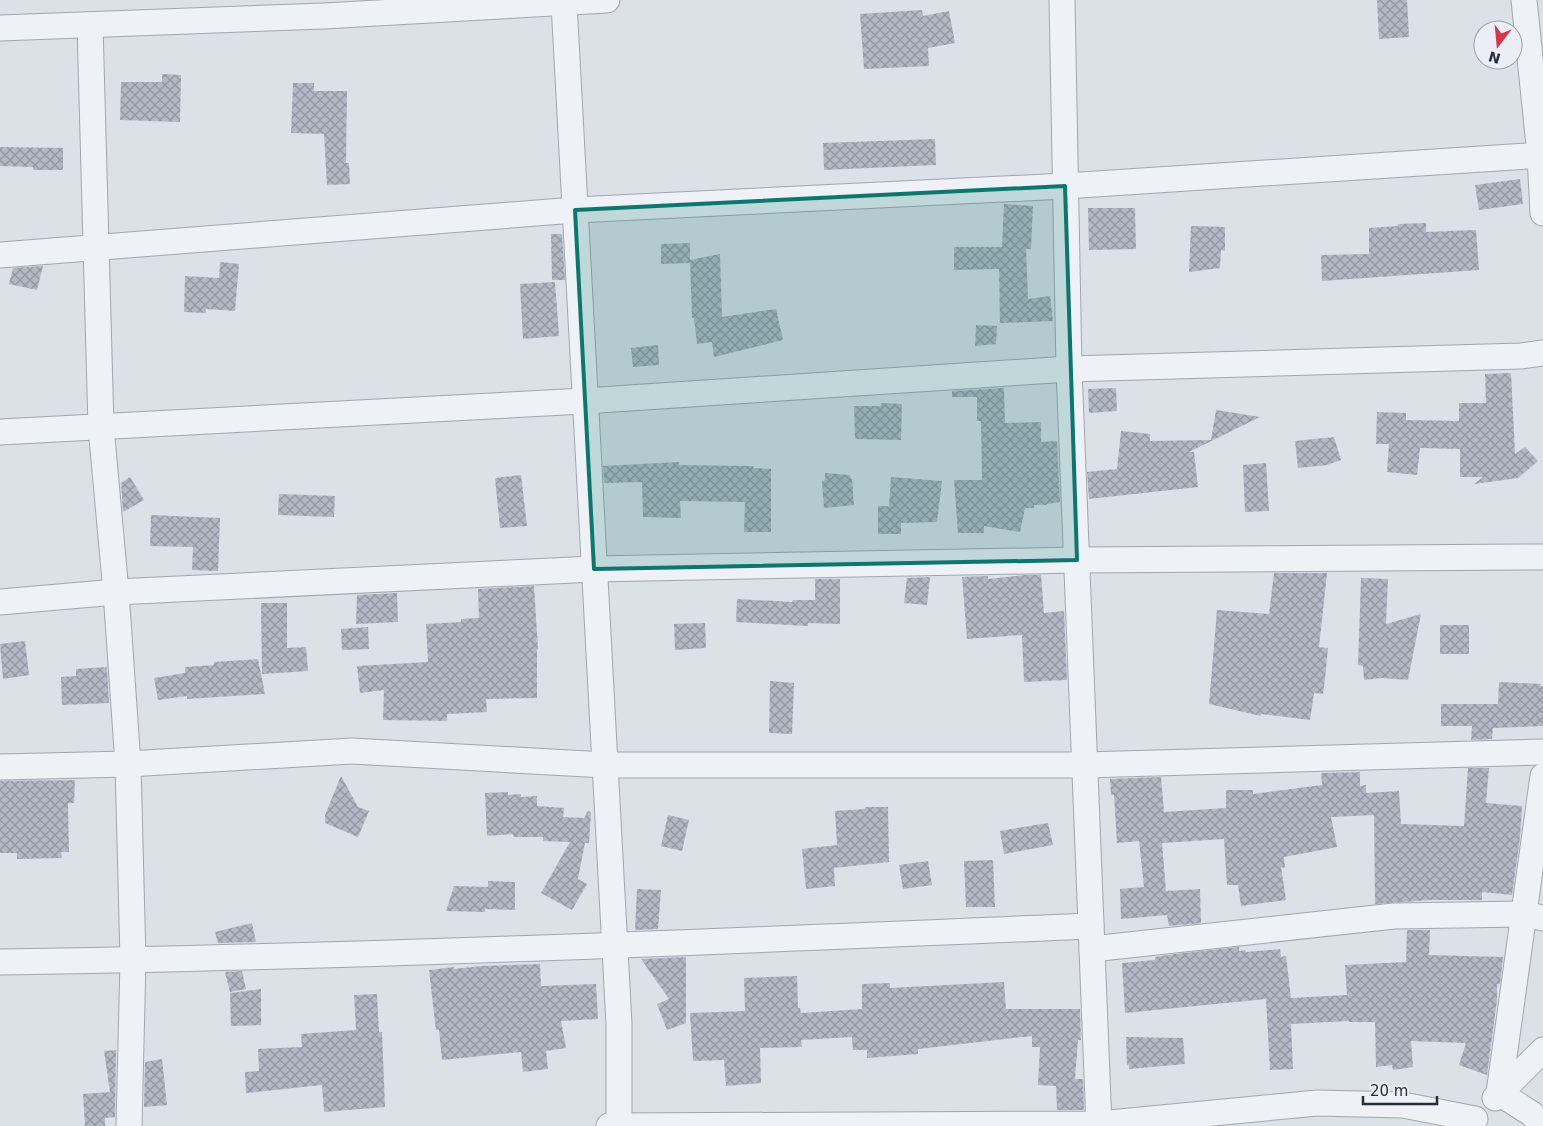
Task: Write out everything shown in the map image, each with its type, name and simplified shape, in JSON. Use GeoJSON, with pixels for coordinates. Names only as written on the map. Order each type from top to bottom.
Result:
{"type":"FeatureCollection","features":[{"type":"Feature","properties":{"kind":"street"},"geometry":{"type":"LineString","coordinates":[[0,28],[324,16],[607,0]]}},
{"type":"Feature","properties":{"kind":"street"},"geometry":{"type":"LineString","coordinates":[[1062,0],[1069,369],[1099,1125]]}},
{"type":"Feature","properties":{"kind":"street"},"geometry":{"type":"LineString","coordinates":[[1524,0],[1541,155],[1543,213]]}},
{"type":"Feature","properties":{"kind":"street"},"geometry":{"type":"LineString","coordinates":[[564,3],[619,1024],[619,1126]]}},
{"type":"Feature","properties":{"kind":"street"},"geometry":{"type":"LineString","coordinates":[[90,25],[101,427],[116,592],[128,764],[133,960],[128,1126]]}},
{"type":"Feature","properties":{"kind":"street"},"geometry":{"type":"LineString","coordinates":[[0,255],[575,210],[1066,186],[1541,155]]}},
{"type":"Feature","properties":{"kind":"street"},"geometry":{"type":"LineString","coordinates":[[0,432],[584,401],[1069,369],[1521,356],[1543,353]]}},
{"type":"Feature","properties":{"kind":"street"},"geometry":{"type":"LineString","coordinates":[[0,602],[116,592],[594,569],[1077,560],[1543,557]]}},
{"type":"Feature","properties":{"kind":"street"},"geometry":{"type":"LineString","coordinates":[[0,767],[128,764],[352,751],[605,764],[1084,765],[1543,752]]}},
{"type":"Feature","properties":{"kind":"street"},"geometry":{"type":"LineString","coordinates":[[1499,1093],[1533,916],[1543,776]]}},
{"type":"Feature","properties":{"kind":"street"},"geometry":{"type":"LineString","coordinates":[[0,962],[615,946],[1092,937],[1394,916],[1533,916]]}},
{"type":"Feature","properties":{"kind":"street"},"geometry":{"type":"LineString","coordinates":[[609,1126],[1099,1125],[1317,1102],[1403,1105],[1471,1122],[1543,1050]]}},
{"type":"Feature","properties":{"kind":"street"},"geometry":{"type":"LineString","coordinates":[[1499,1093],[1532,1114],[1543,1126]]}},
{"type":"Feature","properties":{"kind":"highlighted area"},"geometry":{"type":"Polygon","coordinates":[[[1065,186],[1077,560],[594,569],[575,210],[1065,186]]]}},
{"type":"Feature","properties":{"kind":"building"},"geometry":{"type":"Polygon","coordinates":[[[1377,0],[1407,0],[1409,37],[1379,39],[1377,0]]]}},
{"type":"Feature","properties":{"kind":"building"},"geometry":{"type":"Polygon","coordinates":[[[922,10],[923,16],[949,11],[955,43],[928,48],[929,66],[864,69],[860,14],[922,10]]]}},
{"type":"Feature","properties":{"kind":"building"},"geometry":{"type":"Polygon","coordinates":[[[162,74],[181,75],[180,122],[120,120],[121,82],[162,82],[162,74]]]}},
{"type":"Feature","properties":{"kind":"building"},"geometry":{"type":"Polygon","coordinates":[[[293,83],[314,83],[314,91],[347,91],[346,163],[349,163],[350,184],[327,185],[324,134],[291,133],[293,83]]]}},
{"type":"Feature","properties":{"kind":"building"},"geometry":{"type":"Polygon","coordinates":[[[935,139],[936,165],[824,170],[823,143],[935,139]]]}},
{"type":"Feature","properties":{"kind":"building"},"geometry":{"type":"Polygon","coordinates":[[[0,147],[63,148],[63,170],[33,170],[33,167],[0,166],[0,147]]]}},
{"type":"Feature","properties":{"kind":"building"},"geometry":{"type":"Polygon","coordinates":[[[1520,179],[1523,204],[1479,210],[1475,185],[1520,179]]]}},
{"type":"Feature","properties":{"kind":"building"},"geometry":{"type":"Polygon","coordinates":[[[1004,204],[1033,206],[1031,249],[1026,249],[1028,299],[1050,296],[1053,321],[1000,323],[999,269],[954,270],[954,247],[1002,247],[1004,204]]]}},
{"type":"Feature","properties":{"kind":"building"},"geometry":{"type":"Polygon","coordinates":[[[1088,208],[1135,208],[1136,249],[1089,250],[1088,208]]]}},
{"type":"Feature","properties":{"kind":"building"},"geometry":{"type":"Polygon","coordinates":[[[1426,223],[1426,232],[1476,230],[1479,270],[1322,281],[1321,255],[1369,254],[1369,228],[1426,223]]]}},
{"type":"Feature","properties":{"kind":"building"},"geometry":{"type":"Polygon","coordinates":[[[1191,226],[1225,227],[1225,251],[1221,250],[1220,268],[1189,272],[1191,226]]]}},
{"type":"Feature","properties":{"kind":"building"},"geometry":{"type":"Polygon","coordinates":[[[551,234],[562,234],[565,280],[552,280],[551,234]]]}},
{"type":"Feature","properties":{"kind":"building"},"geometry":{"type":"Polygon","coordinates":[[[690,243],[690,263],[661,264],[661,244],[690,243]]]}},
{"type":"Feature","properties":{"kind":"building"},"geometry":{"type":"Polygon","coordinates":[[[720,254],[722,317],[776,309],[783,340],[714,357],[712,342],[697,344],[694,318],[692,318],[690,260],[720,254]]]}},
{"type":"Feature","properties":{"kind":"building"},"geometry":{"type":"Polygon","coordinates":[[[220,262],[239,264],[235,311],[206,309],[206,313],[184,312],[185,276],[219,278],[220,262]]]}},
{"type":"Feature","properties":{"kind":"building"},"geometry":{"type":"Polygon","coordinates":[[[43,266],[37,290],[9,284],[13,268],[43,266]]]}},
{"type":"Feature","properties":{"kind":"building"},"geometry":{"type":"Polygon","coordinates":[[[555,282],[559,336],[523,339],[520,284],[555,282]]]}},
{"type":"Feature","properties":{"kind":"building"},"geometry":{"type":"Polygon","coordinates":[[[976,325],[997,326],[996,344],[975,346],[976,325]]]}},
{"type":"Feature","properties":{"kind":"building"},"geometry":{"type":"Polygon","coordinates":[[[658,345],[659,365],[633,367],[631,348],[658,345]]]}},
{"type":"Feature","properties":{"kind":"building"},"geometry":{"type":"Polygon","coordinates":[[[1511,373],[1515,454],[1525,447],[1538,461],[1518,478],[1474,484],[1483,477],[1460,477],[1460,449],[1420,448],[1417,475],[1387,472],[1389,444],[1376,444],[1377,412],[1406,413],[1406,420],[1459,421],[1459,403],[1486,403],[1485,374],[1511,373]]]}},
{"type":"Feature","properties":{"kind":"building"},"geometry":{"type":"Polygon","coordinates":[[[1004,388],[1005,423],[1041,422],[1041,442],[1057,441],[1060,502],[1034,505],[1034,508],[1025,508],[1020,532],[984,526],[984,533],[958,533],[954,480],[982,480],[981,421],[977,421],[977,397],[952,397],[952,391],[1004,388]]]}},
{"type":"Feature","properties":{"kind":"building"},"geometry":{"type":"Polygon","coordinates":[[[1116,388],[1117,411],[1089,413],[1088,389],[1116,388]]]}},
{"type":"Feature","properties":{"kind":"building"},"geometry":{"type":"Polygon","coordinates":[[[881,403],[902,404],[901,440],[855,439],[854,406],[881,406],[881,403]]]}},
{"type":"Feature","properties":{"kind":"building"},"geometry":{"type":"Polygon","coordinates":[[[1216,410],[1260,417],[1189,452],[1194,452],[1198,487],[1089,499],[1087,472],[1117,469],[1121,431],[1150,434],[1150,441],[1211,440],[1216,410]]]}},
{"type":"Feature","properties":{"kind":"building"},"geometry":{"type":"Polygon","coordinates":[[[1334,437],[1341,460],[1327,465],[1298,468],[1295,441],[1334,437]]]}},
{"type":"Feature","properties":{"kind":"building"},"geometry":{"type":"Polygon","coordinates":[[[679,462],[679,465],[754,466],[753,468],[771,469],[771,532],[744,532],[745,502],[680,501],[681,518],[643,517],[642,482],[604,483],[603,466],[679,462]]]}},
{"type":"Feature","properties":{"kind":"building"},"geometry":{"type":"Polygon","coordinates":[[[1266,463],[1269,511],[1245,512],[1243,465],[1266,463]]]}},
{"type":"Feature","properties":{"kind":"building"},"geometry":{"type":"Polygon","coordinates":[[[825,473],[850,475],[854,505],[824,508],[822,481],[825,480],[825,473]]]}},
{"type":"Feature","properties":{"kind":"building"},"geometry":{"type":"Polygon","coordinates":[[[521,475],[527,526],[500,528],[495,478],[521,475]]]}},
{"type":"Feature","properties":{"kind":"building"},"geometry":{"type":"Polygon","coordinates":[[[130,477],[144,500],[123,512],[121,483],[130,477]]]}},
{"type":"Feature","properties":{"kind":"building"},"geometry":{"type":"Polygon","coordinates":[[[891,477],[942,481],[937,522],[901,523],[901,534],[878,534],[878,506],[889,506],[891,477]]]}},
{"type":"Feature","properties":{"kind":"building"},"geometry":{"type":"Polygon","coordinates":[[[279,494],[335,496],[334,517],[278,515],[279,494]]]}},
{"type":"Feature","properties":{"kind":"building"},"geometry":{"type":"Polygon","coordinates":[[[151,515],[220,518],[218,571],[192,570],[193,547],[150,546],[151,515]]]}},
{"type":"Feature","properties":{"kind":"building"},"geometry":{"type":"Polygon","coordinates":[[[1274,573],[1327,573],[1319,647],[1328,648],[1325,679],[1323,694],[1314,693],[1310,720],[1261,714],[1261,716],[1209,704],[1217,610],[1269,614],[1274,573]]]}},
{"type":"Feature","properties":{"kind":"building"},"geometry":{"type":"Polygon","coordinates":[[[1041,575],[1044,613],[1064,611],[1067,680],[1024,682],[1022,635],[967,639],[962,577],[988,576],[988,579],[1041,575]]]}},
{"type":"Feature","properties":{"kind":"building"},"geometry":{"type":"Polygon","coordinates":[[[930,577],[927,605],[904,603],[907,578],[930,577]]]}},
{"type":"Feature","properties":{"kind":"building"},"geometry":{"type":"Polygon","coordinates":[[[1361,578],[1388,579],[1386,624],[1421,614],[1408,680],[1381,678],[1364,680],[1363,666],[1358,665],[1361,578]]]}},
{"type":"Feature","properties":{"kind":"building"},"geometry":{"type":"Polygon","coordinates":[[[815,579],[840,579],[840,624],[808,623],[808,626],[736,622],[737,599],[792,602],[793,600],[815,600],[815,579]]]}},
{"type":"Feature","properties":{"kind":"building"},"geometry":{"type":"Polygon","coordinates":[[[534,586],[538,649],[537,698],[486,699],[487,712],[447,714],[447,721],[383,720],[384,690],[360,693],[357,666],[428,662],[426,624],[461,622],[461,619],[479,618],[478,589],[534,586]]]}},
{"type":"Feature","properties":{"kind":"building"},"geometry":{"type":"Polygon","coordinates":[[[397,593],[398,622],[356,624],[357,595],[397,593]]]}},
{"type":"Feature","properties":{"kind":"building"},"geometry":{"type":"Polygon","coordinates":[[[261,603],[287,603],[287,648],[306,647],[308,671],[262,674],[261,603]]]}},
{"type":"Feature","properties":{"kind":"building"},"geometry":{"type":"Polygon","coordinates":[[[705,623],[706,648],[675,650],[674,624],[705,623]]]}},
{"type":"Feature","properties":{"kind":"building"},"geometry":{"type":"Polygon","coordinates":[[[1440,625],[1469,625],[1469,654],[1440,654],[1440,625]]]}},
{"type":"Feature","properties":{"kind":"building"},"geometry":{"type":"Polygon","coordinates":[[[368,627],[369,649],[342,650],[341,629],[368,627]]]}},
{"type":"Feature","properties":{"kind":"building"},"geometry":{"type":"Polygon","coordinates":[[[25,641],[29,675],[3,679],[0,644],[25,641]]]}},
{"type":"Feature","properties":{"kind":"building"},"geometry":{"type":"Polygon","coordinates":[[[258,659],[265,694],[187,699],[187,696],[158,700],[154,678],[185,673],[185,667],[214,665],[214,662],[258,659]]]}},
{"type":"Feature","properties":{"kind":"building"},"geometry":{"type":"Polygon","coordinates":[[[107,667],[109,703],[62,705],[61,677],[76,676],[76,669],[107,667]]]}},
{"type":"Feature","properties":{"kind":"building"},"geometry":{"type":"Polygon","coordinates":[[[770,681],[794,683],[792,734],[769,733],[770,681]]]}},
{"type":"Feature","properties":{"kind":"building"},"geometry":{"type":"Polygon","coordinates":[[[1499,682],[1541,684],[1540,686],[1543,686],[1543,726],[1493,728],[1492,739],[1471,740],[1472,726],[1441,726],[1441,704],[1498,704],[1499,682]]]}},
{"type":"Feature","properties":{"kind":"building"},"geometry":{"type":"Polygon","coordinates":[[[1468,768],[1489,768],[1486,803],[1522,806],[1520,838],[1512,895],[1482,892],[1482,900],[1431,900],[1375,904],[1374,815],[1331,817],[1337,847],[1284,857],[1285,868],[1281,867],[1286,900],[1241,906],[1238,885],[1227,885],[1224,839],[1162,843],[1166,891],[1200,889],[1201,923],[1169,926],[1167,915],[1121,919],[1120,889],[1144,887],[1139,841],[1117,843],[1114,795],[1111,795],[1110,779],[1161,777],[1164,812],[1226,808],[1226,790],[1253,790],[1253,794],[1322,785],[1321,773],[1360,772],[1360,786],[1366,785],[1366,793],[1399,791],[1401,824],[1464,826],[1468,768]]]}},
{"type":"Feature","properties":{"kind":"building"},"geometry":{"type":"Polygon","coordinates":[[[341,776],[358,807],[369,811],[358,837],[325,823],[325,815],[341,776]]]}},
{"type":"Feature","properties":{"kind":"building"},"geometry":{"type":"Polygon","coordinates":[[[75,780],[74,803],[68,803],[69,852],[61,852],[62,858],[17,859],[17,853],[0,853],[0,781],[75,780]]]}},
{"type":"Feature","properties":{"kind":"building"},"geometry":{"type":"Polygon","coordinates":[[[508,792],[508,795],[521,794],[521,797],[537,796],[537,806],[564,808],[563,817],[584,818],[588,811],[591,812],[589,843],[585,843],[578,879],[587,884],[572,910],[541,893],[570,842],[543,841],[543,837],[514,837],[513,834],[487,836],[485,793],[508,792]]]}},
{"type":"Feature","properties":{"kind":"building"},"geometry":{"type":"Polygon","coordinates":[[[865,807],[888,807],[889,862],[834,868],[835,886],[806,889],[802,849],[837,845],[835,811],[865,809],[865,807]]]}},
{"type":"Feature","properties":{"kind":"building"},"geometry":{"type":"Polygon","coordinates":[[[668,815],[689,820],[682,851],[661,846],[668,815]]]}},
{"type":"Feature","properties":{"kind":"building"},"geometry":{"type":"Polygon","coordinates":[[[1048,823],[1053,845],[1004,854],[1000,831],[1048,823]]]}},
{"type":"Feature","properties":{"kind":"building"},"geometry":{"type":"Polygon","coordinates":[[[993,860],[995,907],[966,907],[964,861],[993,860]]]}},
{"type":"Feature","properties":{"kind":"building"},"geometry":{"type":"Polygon","coordinates":[[[928,861],[932,885],[903,889],[899,865],[928,861]]]}},
{"type":"Feature","properties":{"kind":"building"},"geometry":{"type":"Polygon","coordinates":[[[488,881],[515,882],[515,910],[485,909],[485,912],[446,911],[454,886],[488,887],[488,881]]]}},
{"type":"Feature","properties":{"kind":"building"},"geometry":{"type":"Polygon","coordinates":[[[637,889],[661,890],[658,929],[635,930],[637,889]]]}},
{"type":"Feature","properties":{"kind":"building"},"geometry":{"type":"Polygon","coordinates":[[[252,923],[256,942],[218,943],[215,932],[252,923]]]}},
{"type":"Feature","properties":{"kind":"building"},"geometry":{"type":"Polygon","coordinates":[[[1407,930],[1430,930],[1429,955],[1503,957],[1500,984],[1497,984],[1497,1000],[1487,1075],[1459,1065],[1466,1043],[1411,1041],[1413,1067],[1393,1070],[1392,1065],[1376,1067],[1375,1022],[1349,1021],[1291,1024],[1293,1069],[1270,1070],[1266,999],[1125,1013],[1122,963],[1155,960],[1155,957],[1175,954],[1239,947],[1239,951],[1245,950],[1246,952],[1280,949],[1281,957],[1286,956],[1291,998],[1347,995],[1345,965],[1406,962],[1407,930]]]}},
{"type":"Feature","properties":{"kind":"building"},"geometry":{"type":"Polygon","coordinates":[[[686,957],[686,1023],[667,1030],[657,1004],[669,999],[641,959],[686,957]]]}},
{"type":"Feature","properties":{"kind":"building"},"geometry":{"type":"Polygon","coordinates":[[[540,964],[541,986],[596,984],[598,1019],[561,1021],[566,1048],[546,1051],[548,1069],[523,1072],[521,1052],[442,1060],[439,1030],[436,1030],[429,970],[454,967],[454,969],[540,964]]]}},
{"type":"Feature","properties":{"kind":"building"},"geometry":{"type":"Polygon","coordinates":[[[242,971],[246,989],[230,992],[225,972],[242,971]]]}},
{"type":"Feature","properties":{"kind":"building"},"geometry":{"type":"Polygon","coordinates":[[[797,976],[798,1008],[800,1008],[801,1013],[862,1009],[862,984],[890,983],[890,988],[1004,982],[1006,1009],[1080,1009],[1081,1040],[1078,1040],[1075,1079],[1083,1079],[1084,1110],[1057,1110],[1056,1086],[1038,1085],[1040,1047],[1032,1047],[1032,1036],[918,1049],[918,1054],[867,1058],[867,1050],[853,1050],[852,1037],[801,1040],[802,1047],[760,1048],[761,1083],[726,1086],[724,1060],[693,1061],[690,1013],[745,1011],[744,978],[797,976]]]}},
{"type":"Feature","properties":{"kind":"building"},"geometry":{"type":"Polygon","coordinates":[[[261,989],[261,1025],[231,1026],[230,993],[261,989]]]}},
{"type":"Feature","properties":{"kind":"building"},"geometry":{"type":"Polygon","coordinates":[[[377,994],[379,1032],[382,1032],[385,1107],[324,1112],[322,1085],[246,1093],[245,1072],[259,1071],[258,1049],[302,1047],[301,1034],[356,1030],[354,995],[377,994]]]}},
{"type":"Feature","properties":{"kind":"building"},"geometry":{"type":"Polygon","coordinates":[[[1126,1037],[1183,1038],[1185,1064],[1129,1069],[1129,1065],[1127,1065],[1126,1037]]]}},
{"type":"Feature","properties":{"kind":"building"},"geometry":{"type":"Polygon","coordinates":[[[116,1050],[115,1117],[105,1118],[105,1126],[85,1126],[83,1094],[110,1092],[104,1051],[116,1050]]]}},
{"type":"Feature","properties":{"kind":"building"},"geometry":{"type":"Polygon","coordinates":[[[162,1059],[167,1105],[144,1107],[145,1062],[162,1059]]]}}]}
